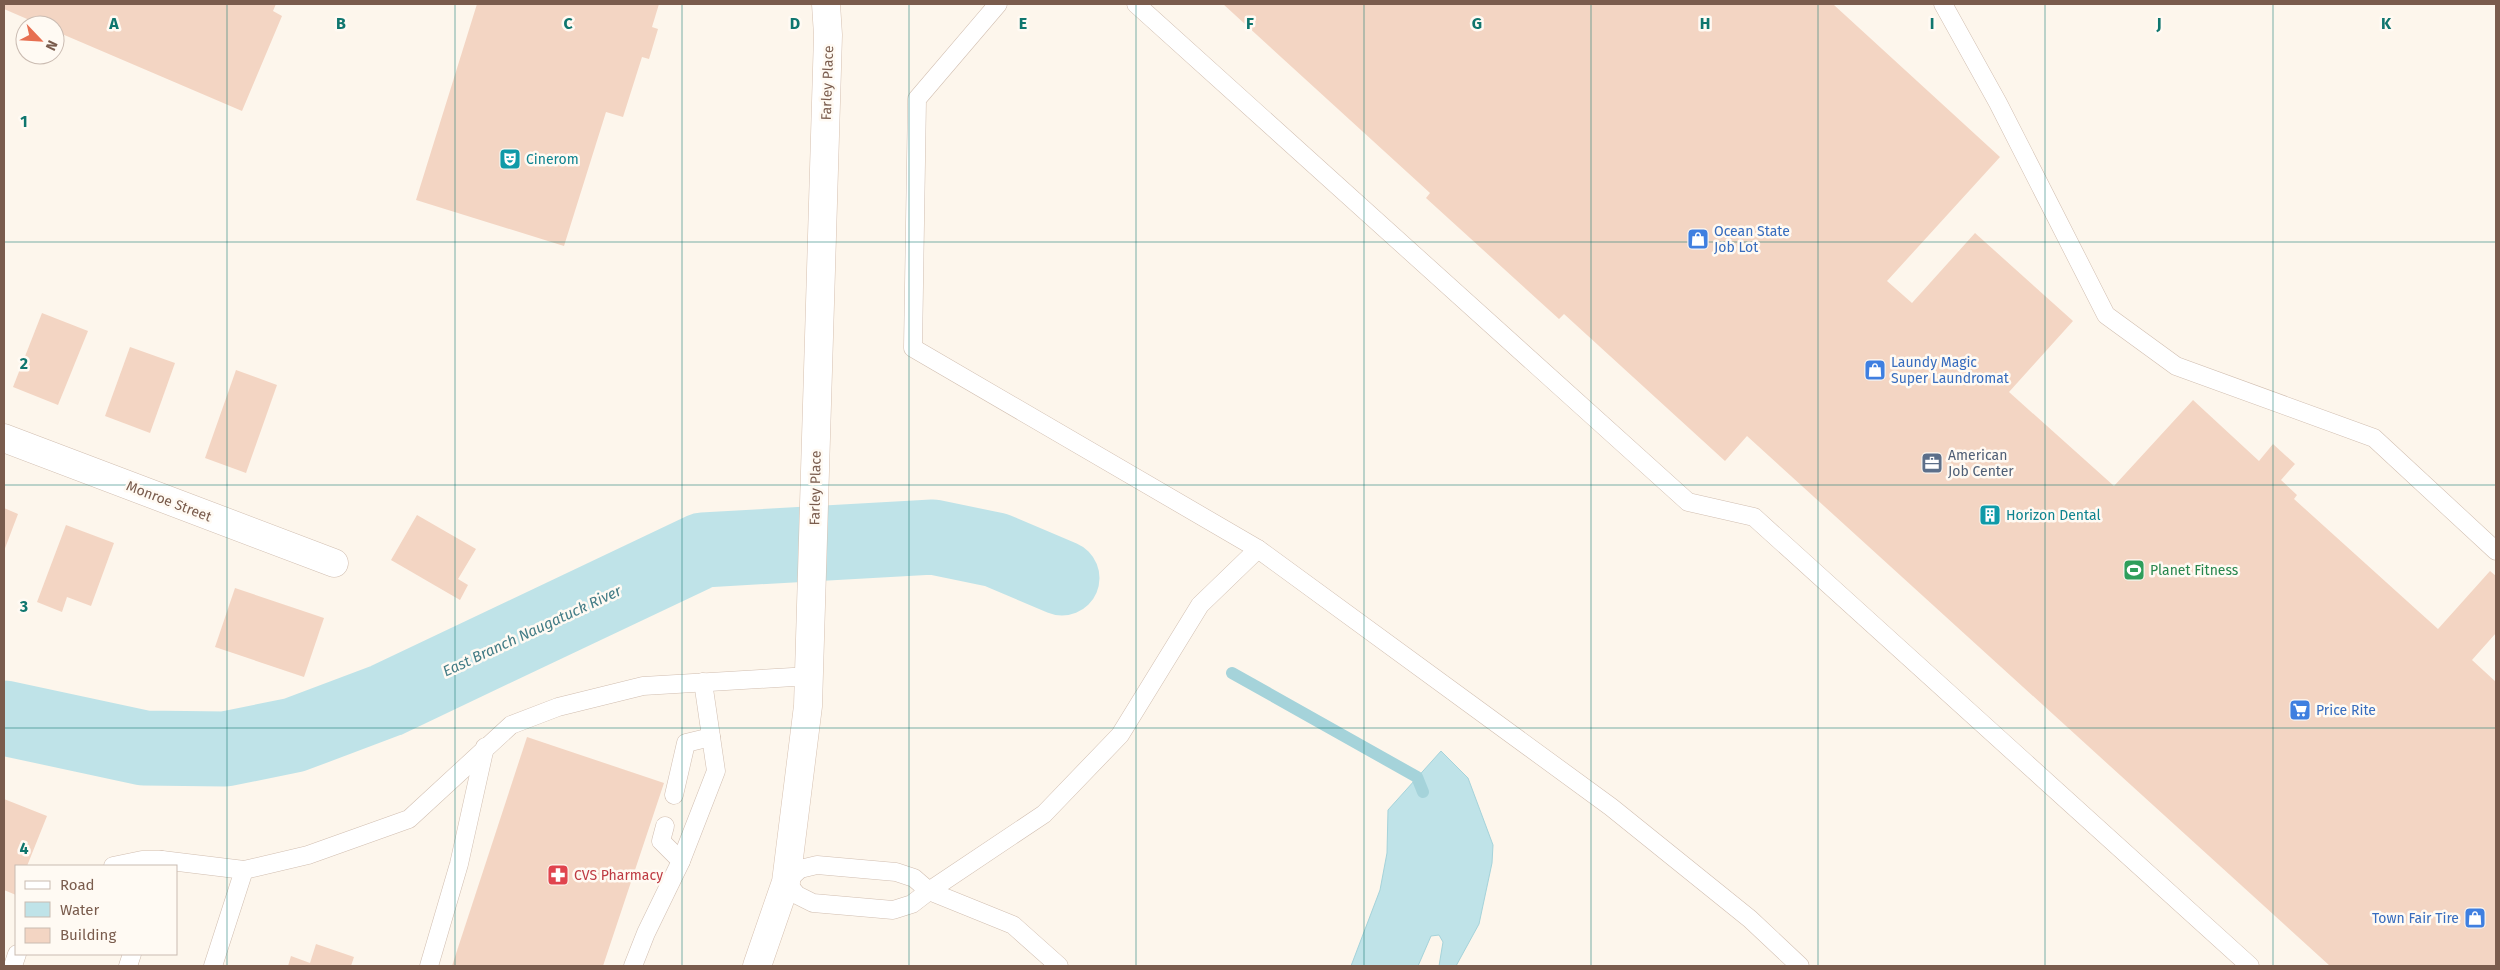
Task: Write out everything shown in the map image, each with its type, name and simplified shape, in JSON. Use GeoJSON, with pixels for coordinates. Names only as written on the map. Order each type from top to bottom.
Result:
{"type":"FeatureCollection","features":[{"type":"Feature","properties":{"kind":"main road","name":"Farley Place"},"geometry":{"type":"LineString","coordinates":[[757,966],[786,882],[808,706],[828,35],[826,4]]}},
{"type":"Feature","properties":{"kind":"main road","name":"Monroe Street"},"geometry":{"type":"LineString","coordinates":[[4,438],[334,563]]}},
{"type":"Feature","properties":{"kind":"lane"},"geometry":{"type":"LineString","coordinates":[[998,4],[917,99],[913,348],[1258,549],[1611,807],[1750,919],[1800,966]]}},
{"type":"Feature","properties":{"kind":"lane"},"geometry":{"type":"LineString","coordinates":[[1136,4],[1688,502],[1754,517],[2250,966]]}},
{"type":"Feature","properties":{"kind":"lane"},"geometry":{"type":"LineString","coordinates":[[1943,4],[1998,104],[2106,316],[2176,366],[2374,438],[2496,550]]}},
{"type":"Feature","properties":{"kind":"lane"},"geometry":{"type":"LineString","coordinates":[[1059,966],[1013,925],[929,891],[914,878],[896,872],[817,865],[800,869],[786,882],[797,895],[813,903],[892,910],[912,904],[929,891],[1044,814],[1120,734],[1200,605],[1258,549]]}},
{"type":"Feature","properties":{"kind":"lane"},"geometry":{"type":"LineString","coordinates":[[118,865],[142,860],[244,870],[308,855],[409,818],[510,725],[558,707],[643,686],[810,676]]}},
{"type":"Feature","properties":{"kind":"lane"},"geometry":{"type":"LineString","coordinates":[[633,966],[646,933],[681,861],[716,772],[703,682]]}},
{"type":"Feature","properties":{"kind":"lane"},"geometry":{"type":"LineString","coordinates":[[674,795],[686,743],[711,737]]}},
{"type":"Feature","properties":{"kind":"lane"},"geometry":{"type":"LineString","coordinates":[[429,966],[459,864],[485,747]]}},
{"type":"Feature","properties":{"kind":"lane"},"geometry":{"type":"LineString","coordinates":[[665,826],[660,841],[681,861]]}},
{"type":"Feature","properties":{"kind":"lane"},"geometry":{"type":"LineString","coordinates":[[213,966],[244,870]]}},
{"type":"Feature","properties":{"kind":"water"},"geometry":{"type":"Polygon","coordinates":[[[1441,751],[1468,778],[1493,845],[1492,863],[1479,924],[1456,966],[1439,966],[1443,942],[1439,935],[1431,936],[1418,966],[1351,966],[1380,890],[1387,853],[1388,810],[1441,751]]]}},
{"type":"Feature","properties":{"kind":"building"},"geometry":{"type":"Polygon","coordinates":[[[4,4],[276,4],[273,11],[282,16],[242,111],[65,35],[65,15],[18,15],[4,9],[4,4]]]}},
{"type":"Feature","properties":{"kind":"building","name":"Cinerom"},"geometry":{"type":"Polygon","coordinates":[[[477,4],[659,4],[652,27],[658,29],[649,59],[642,57],[623,117],[606,112],[564,246],[416,200],[477,4]]]}},
{"type":"Feature","properties":{"kind":"building"},"geometry":{"type":"Polygon","coordinates":[[[1223,4],[1835,4],[2000,157],[1887,281],[1912,303],[1975,233],[2073,321],[2009,392],[2114,486],[2193,400],[2259,461],[2273,444],[2295,464],[2281,480],[2297,495],[2294,499],[2438,629],[2490,571],[2496,576],[2496,633],[2472,660],[2496,682],[2496,966],[2330,966],[1747,436],[1725,461],[1564,314],[1559,319],[1426,198],[1430,193],[1223,4]]]}},
{"type":"Feature","properties":{"kind":"building"},"geometry":{"type":"Polygon","coordinates":[[[42,313],[88,331],[58,405],[13,387],[42,313]]]}},
{"type":"Feature","properties":{"kind":"building"},"geometry":{"type":"Polygon","coordinates":[[[130,347],[175,363],[150,433],[105,416],[130,347]]]}},
{"type":"Feature","properties":{"kind":"building"},"geometry":{"type":"Polygon","coordinates":[[[236,370],[277,385],[246,473],[205,458],[236,370]]]}},
{"type":"Feature","properties":{"kind":"building"},"geometry":{"type":"Polygon","coordinates":[[[4,508],[18,514],[4,551],[4,508]]]}},
{"type":"Feature","properties":{"kind":"building"},"geometry":{"type":"Polygon","coordinates":[[[417,515],[476,549],[458,579],[468,585],[460,600],[391,560],[417,515]]]}},
{"type":"Feature","properties":{"kind":"building"},"geometry":{"type":"Polygon","coordinates":[[[66,525],[114,543],[91,606],[67,597],[62,612],[37,602],[66,525]]]}},
{"type":"Feature","properties":{"kind":"building"},"geometry":{"type":"Polygon","coordinates":[[[235,588],[324,618],[304,677],[215,647],[235,588]]]}},
{"type":"Feature","properties":{"kind":"building","name":"CVS Pharmacy"},"geometry":{"type":"Polygon","coordinates":[[[527,737],[664,783],[603,966],[452,966],[527,737]]]}},
{"type":"Feature","properties":{"kind":"building"},"geometry":{"type":"Polygon","coordinates":[[[4,799],[47,816],[27,865],[15,865],[15,895],[4,890],[4,799]]]}},
{"type":"Feature","properties":{"kind":"building"},"geometry":{"type":"Polygon","coordinates":[[[316,944],[354,957],[351,966],[288,966],[291,956],[310,963],[316,944]]]}},
{"type":"Feature","properties":{"kind":"waterway","name":"East Branch Naugatuck River"},"geometry":{"type":"LineString","coordinates":[[4,718],[144,748],[225,749],[294,735],[387,700],[703,550],[933,537],[996,550],[1062,578]]}},
{"type":"Feature","properties":{"kind":"waterway","name":"East Branch Naugatuck River"},"geometry":{"type":"LineString","coordinates":[[1232,673],[1417,777],[1423,792]]}},
{"type":"Feature","properties":{"kind":"place","name":"Cinerom"},"geometry":{"type":"Point","coordinates":[510,159]}},
{"type":"Feature","properties":{"kind":"place","name":"Ocean State Job Lot"},"geometry":{"type":"Point","coordinates":[1698,239]}},
{"type":"Feature","properties":{"kind":"place","name":"Laundy Magic Super Laundromat"},"geometry":{"type":"Point","coordinates":[1875,370]}},
{"type":"Feature","properties":{"kind":"place","name":"American Job Center"},"geometry":{"type":"Point","coordinates":[1932,463]}},
{"type":"Feature","properties":{"kind":"place","name":"Horizon Dental"},"geometry":{"type":"Point","coordinates":[1990,515]}},
{"type":"Feature","properties":{"kind":"place","name":"Planet Fitness"},"geometry":{"type":"Point","coordinates":[2134,570]}},
{"type":"Feature","properties":{"kind":"place","name":"Price Rite"},"geometry":{"type":"Point","coordinates":[2300,710]}},
{"type":"Feature","properties":{"kind":"place","name":"CVS Pharmacy"},"geometry":{"type":"Point","coordinates":[558,875]}},
{"type":"Feature","properties":{"kind":"place","name":"Town Fair Tire"},"geometry":{"type":"Point","coordinates":[2475,918]}}]}
